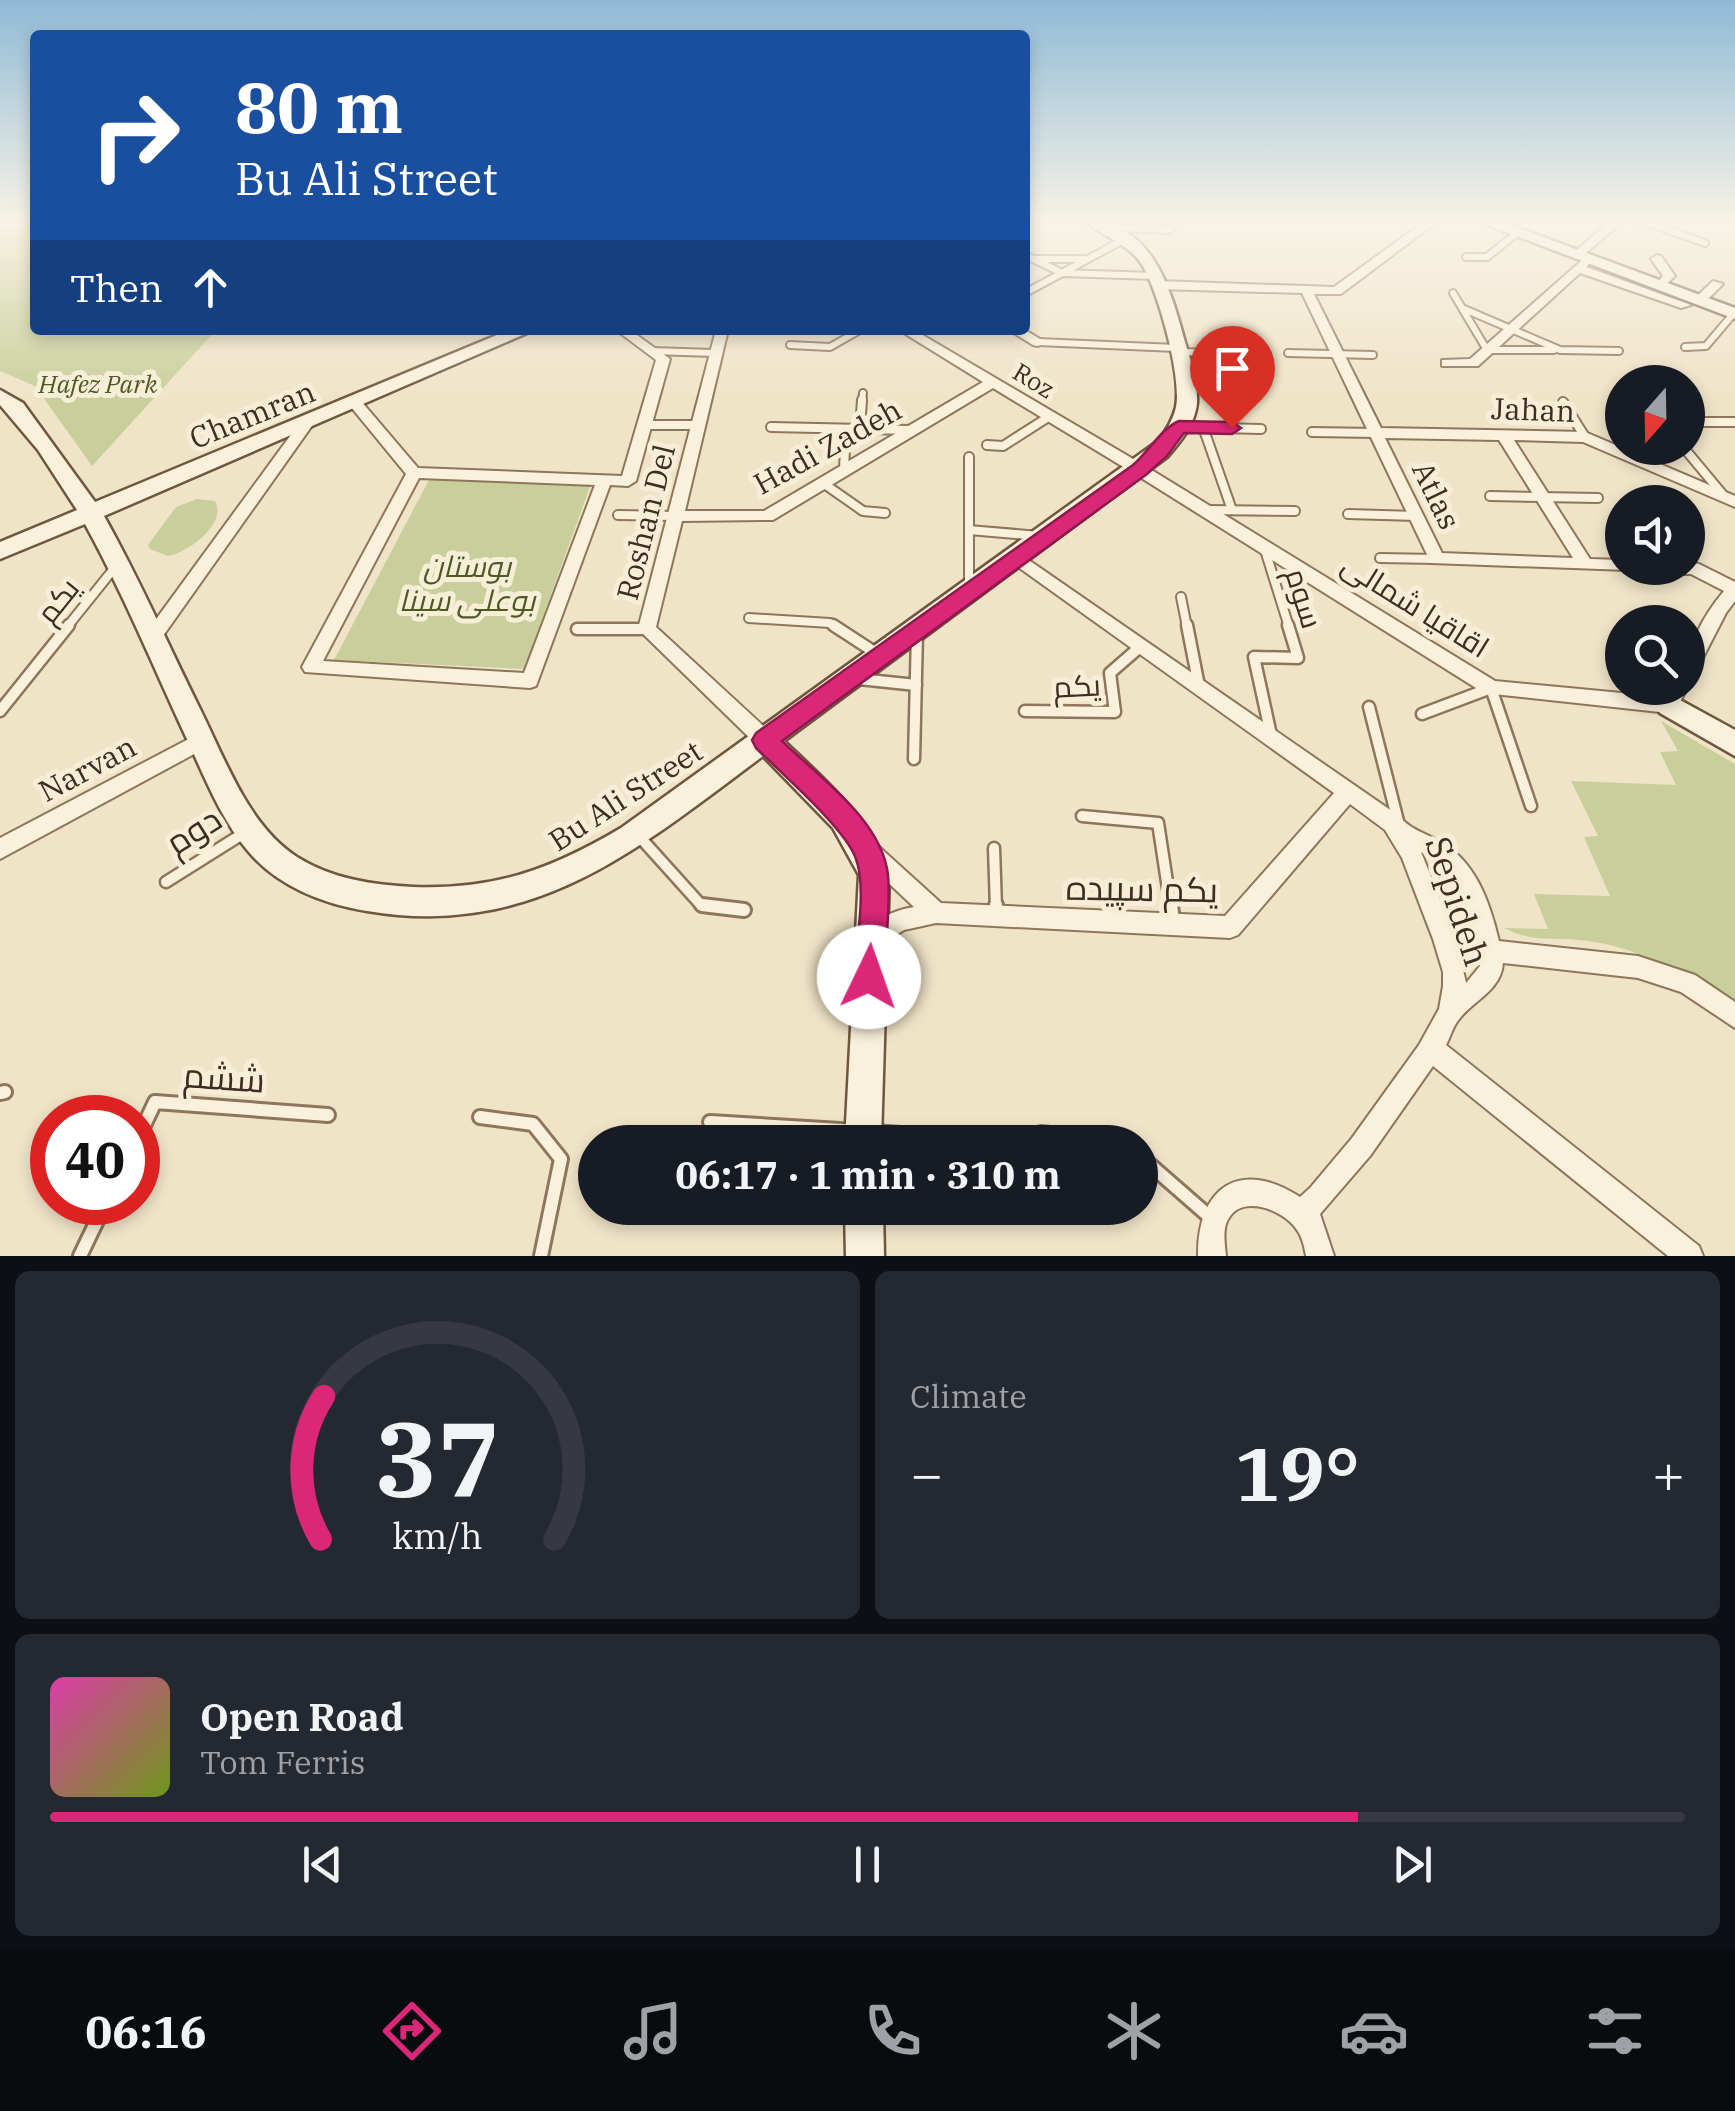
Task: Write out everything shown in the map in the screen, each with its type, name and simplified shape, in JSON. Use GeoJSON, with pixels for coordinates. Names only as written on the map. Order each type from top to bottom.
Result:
{"type":"FeatureCollection","features":[{"type":"Feature","properties":{"kind":"street"},"geometry":{"type":"LineString","coordinates":[[1179,427],[1188,398],[1156,280],[1338,291],[1353,280]]}},
{"type":"Feature","properties":{"kind":"street"},"geometry":{"type":"LineString","coordinates":[[1447,363],[1473,363],[1566,280]]}},
{"type":"Feature","properties":{"kind":"street"},"geometry":{"type":"LineString","coordinates":[[1596,280],[1603,288]]}},
{"type":"Feature","properties":{"kind":"street"},"geometry":{"type":"LineString","coordinates":[[1627,280],[1734,314]]}},
{"type":"Feature","properties":{"kind":"street"},"geometry":{"type":"LineString","coordinates":[[1638,280],[1692,303]]}},
{"type":"Feature","properties":{"kind":"street"},"geometry":{"type":"LineString","coordinates":[[1660,286],[1665,280]]}},
{"type":"Feature","properties":{"kind":"street"},"geometry":{"type":"LineString","coordinates":[[1692,303],[1717,284]]}},
{"type":"Feature","properties":{"kind":"street","name":"Atlas"},"geometry":{"type":"LineString","coordinates":[[1306,290],[1438,559],[1605,565]]}},
{"type":"Feature","properties":{"kind":"street","name":"Chamran"},"geometry":{"type":"LineString","coordinates":[[0,551],[514,335]]}},
{"type":"Feature","properties":{"kind":"street"},"geometry":{"type":"LineString","coordinates":[[356,404],[414,473],[628,481],[663,359],[629,335]]}},
{"type":"Feature","properties":{"kind":"street","name":"Roshan Del"},"geometry":{"type":"LineString","coordinates":[[720,335],[647,629],[765,740]]}},
{"type":"Feature","properties":{"kind":"street","name":"Roz"},"geometry":{"type":"LineString","coordinates":[[913,335],[1140,470]]}},
{"type":"Feature","properties":{"kind":"street"},"geometry":{"type":"LineString","coordinates":[[1025,335],[1038,342]]}},
{"type":"Feature","properties":{"kind":"street","name":"Hadi Zadeh"},"geometry":{"type":"LineString","coordinates":[[675,516],[767,516],[993,382]]}},
{"type":"Feature","properties":{"kind":"street","name":"Bu Ali Street"},"geometry":{"type":"LineString","coordinates":[[0,396],[16,406],[90,512],[202,740],[258,842],[282,864],[318,883],[356,896],[413,902],[488,898],[535,886],[580,868],[636,832],[1140,470],[1179,427]]}},
{"type":"Feature","properties":{"kind":"street"},"geometry":{"type":"LineString","coordinates":[[152,638],[306,424]]}},
{"type":"Feature","properties":{"kind":"street","name":"Jahan"},"geometry":{"type":"LineString","coordinates":[[1376,433],[1585,437],[1730,500]]}},
{"type":"Feature","properties":{"kind":"street"},"geometry":{"type":"LineString","coordinates":[[1503,436],[1585,564]]}},
{"type":"Feature","properties":{"kind":"street","name":"اقاقیا شمالی"},"geometry":{"type":"LineString","coordinates":[[1140,470],[1491,688],[1605,693]]}},
{"type":"Feature","properties":{"kind":"street"},"geometry":{"type":"LineString","coordinates":[[414,473],[311,667],[530,681],[604,482]]}},
{"type":"Feature","properties":{"kind":"street","name":"Sepideh"},"geometry":{"type":"LineString","coordinates":[[1017,558],[1401,832],[1455,975],[1450,1012],[1430,1048],[1333,1183],[1305,1210],[1317,1243]]}},
{"type":"Feature","properties":{"kind":"street"},"geometry":{"type":"LineString","coordinates":[[1705,574],[1735,589],[1727,613],[1705,645]]}},
{"type":"Feature","properties":{"kind":"street"},"geometry":{"type":"LineString","coordinates":[[1685,705],[1735,744]]}},
{"type":"Feature","properties":{"kind":"street","name":"Narvan"},"geometry":{"type":"LineString","coordinates":[[0,850],[202,740]]}},
{"type":"Feature","properties":{"kind":"street"},"geometry":{"type":"LineString","coordinates":[[765,740],[849,825],[868,850],[936,913]]}},
{"type":"Feature","properties":{"kind":"street","name":"یکم سپیده"},"geometry":{"type":"LineString","coordinates":[[871,939],[900,920],[936,913],[1230,927],[1348,792]]}},
{"type":"Feature","properties":{"kind":"street"},"geometry":{"type":"LineString","coordinates":[[1401,832],[1448,858],[1458,870],[1477,907],[1491,952],[1492,969],[1478,988],[1450,1012]]}},
{"type":"Feature","properties":{"kind":"street"},"geometry":{"type":"LineString","coordinates":[[863,1125],[874,875],[868,850]]}},
{"type":"Feature","properties":{"kind":"street"},"geometry":{"type":"LineString","coordinates":[[1491,952],[1638,966],[1687,983],[1735,1016]]}},
{"type":"Feature","properties":{"kind":"street"},"geometry":{"type":"LineString","coordinates":[[1430,1048],[1688,1256]]}},
{"type":"Feature","properties":{"kind":"street"},"geometry":{"type":"LineString","coordinates":[[1212,1256],[1212,1218],[1225,1198],[1262,1194],[1293,1209],[1317,1243]]}},
{"type":"Feature","properties":{"kind":"street"},"geometry":{"type":"LineString","coordinates":[[864,1225],[865,1256]]}},
{"type":"Feature","properties":{"kind":"lane"},"geometry":{"type":"LineString","coordinates":[[1151,280],[1156,280]]}},
{"type":"Feature","properties":{"kind":"lane"},"geometry":{"type":"LineString","coordinates":[[1453,293],[1487,350],[1619,350]]}},
{"type":"Feature","properties":{"kind":"lane"},"geometry":{"type":"LineString","coordinates":[[1462,308],[1560,350]]}},
{"type":"Feature","properties":{"kind":"lane"},"geometry":{"type":"LineString","coordinates":[[1685,347],[1706,346],[1734,314]]}},
{"type":"Feature","properties":{"kind":"lane"},"geometry":{"type":"LineString","coordinates":[[790,345],[830,347],[851,335]]}},
{"type":"Feature","properties":{"kind":"lane"},"geometry":{"type":"LineString","coordinates":[[1038,342],[1234,353]]}},
{"type":"Feature","properties":{"kind":"lane"},"geometry":{"type":"LineString","coordinates":[[652,352],[715,352]]}},
{"type":"Feature","properties":{"kind":"lane"},"geometry":{"type":"LineString","coordinates":[[1288,353],[1373,355]]}},
{"type":"Feature","properties":{"kind":"lane"},"geometry":{"type":"LineString","coordinates":[[860,429],[863,393]]}},
{"type":"Feature","properties":{"kind":"lane"},"geometry":{"type":"LineString","coordinates":[[1563,402],[1585,437]]}},
{"type":"Feature","properties":{"kind":"lane"},"geometry":{"type":"LineString","coordinates":[[987,446],[1002,446],[1050,416]]}},
{"type":"Feature","properties":{"kind":"lane"},"geometry":{"type":"LineString","coordinates":[[1705,422],[1735,422]]}},
{"type":"Feature","properties":{"kind":"lane"},"geometry":{"type":"LineString","coordinates":[[647,425],[698,426]]}},
{"type":"Feature","properties":{"kind":"lane"},"geometry":{"type":"LineString","coordinates":[[1179,427],[1261,429]]}},
{"type":"Feature","properties":{"kind":"lane"},"geometry":{"type":"LineString","coordinates":[[1203,427],[1232,510]]}},
{"type":"Feature","properties":{"kind":"lane"},"geometry":{"type":"LineString","coordinates":[[770,428],[912,430]]}},
{"type":"Feature","properties":{"kind":"lane"},"geometry":{"type":"LineString","coordinates":[[844,469],[846,429]]}},
{"type":"Feature","properties":{"kind":"lane"},"geometry":{"type":"LineString","coordinates":[[1312,432],[1376,433]]}},
{"type":"Feature","properties":{"kind":"lane"},"geometry":{"type":"LineString","coordinates":[[969,457],[970,592]]}},
{"type":"Feature","properties":{"kind":"lane"},"geometry":{"type":"LineString","coordinates":[[1699,465],[1730,500]]}},
{"type":"Feature","properties":{"kind":"lane"},"geometry":{"type":"LineString","coordinates":[[823,483],[863,511],[885,513]]}},
{"type":"Feature","properties":{"kind":"lane"},"geometry":{"type":"LineString","coordinates":[[1490,496],[1598,498]]}},
{"type":"Feature","properties":{"kind":"lane"},"geometry":{"type":"LineString","coordinates":[[1204,510],[1296,511]]}},
{"type":"Feature","properties":{"kind":"lane"},"geometry":{"type":"LineString","coordinates":[[1348,514],[1416,516]]}},
{"type":"Feature","properties":{"kind":"lane"},"geometry":{"type":"LineString","coordinates":[[618,516],[675,516]]}},
{"type":"Feature","properties":{"kind":"lane"},"geometry":{"type":"LineString","coordinates":[[969,530],[1047,536]]}},
{"type":"Feature","properties":{"kind":"lane","name":"سوم"},"geometry":{"type":"LineString","coordinates":[[1264,547],[1298,658],[1254,658],[1272,738]]}},
{"type":"Feature","properties":{"kind":"lane"},"geometry":{"type":"LineString","coordinates":[[1380,558],[1438,559]]}},
{"type":"Feature","properties":{"kind":"lane","name":"یکم"},"geometry":{"type":"LineString","coordinates":[[0,712],[116,566]]}},
{"type":"Feature","properties":{"kind":"lane"},"geometry":{"type":"LineString","coordinates":[[1181,597],[1199,686]]}},
{"type":"Feature","properties":{"kind":"lane"},"geometry":{"type":"LineString","coordinates":[[749,618],[830,623],[882,656]]}},
{"type":"Feature","properties":{"kind":"lane"},"geometry":{"type":"LineString","coordinates":[[577,630],[647,629]]}},
{"type":"Feature","properties":{"kind":"lane"},"geometry":{"type":"LineString","coordinates":[[914,759],[917,630]]}},
{"type":"Feature","properties":{"kind":"lane","name":"یکم"},"geometry":{"type":"LineString","coordinates":[[1026,712],[1115,712],[1110,674],[1141,646]]}},
{"type":"Feature","properties":{"kind":"lane"},"geometry":{"type":"LineString","coordinates":[[851,678],[916,685]]}},
{"type":"Feature","properties":{"kind":"lane"},"geometry":{"type":"LineString","coordinates":[[1422,714],[1491,688],[1531,806]]}},
{"type":"Feature","properties":{"kind":"lane"},"geometry":{"type":"LineString","coordinates":[[1369,706],[1401,832]]}},
{"type":"Feature","properties":{"kind":"lane"},"geometry":{"type":"LineString","coordinates":[[1082,816],[1158,823],[1173,924]]}},
{"type":"Feature","properties":{"kind":"lane","name":"دوم"},"geometry":{"type":"LineString","coordinates":[[166,882],[251,829]]}},
{"type":"Feature","properties":{"kind":"lane"},"geometry":{"type":"LineString","coordinates":[[636,832],[701,905],[744,910]]}},
{"type":"Feature","properties":{"kind":"lane"},"geometry":{"type":"LineString","coordinates":[[994,848],[996,916]]}},
{"type":"Feature","properties":{"kind":"lane","name":"ششم"},"geometry":{"type":"LineString","coordinates":[[160,1102],[328,1115]]}},
{"type":"Feature","properties":{"kind":"lane"},"geometry":{"type":"LineString","coordinates":[[480,1117],[533,1124],[561,1159],[542,1256]]}},
{"type":"Feature","properties":{"kind":"lane"},"geometry":{"type":"LineString","coordinates":[[710,1122],[741,1125]]}},
{"type":"Feature","properties":{"kind":"lane"},"geometry":{"type":"LineString","coordinates":[[1158,1172],[1212,1218]]}},
{"type":"Feature","properties":{"kind":"lane"},"geometry":{"type":"LineString","coordinates":[[80,1256],[95,1225]]}},
{"type":"Feature","properties":{"kind":"green space","name":"Hafez Park"},"geometry":{"type":"Polygon","coordinates":[[[0,280],[30,280],[30,335],[211,335],[92,466],[35,386],[0,371],[0,280]]]}},
{"type":"Feature","properties":{"kind":"green space","name":"بوستان بوعلی سینا"},"geometry":{"type":"Polygon","coordinates":[[[430,478],[591,484],[524,669],[334,660],[430,478]]]}},
{"type":"Feature","properties":{"kind":"green space"},"geometry":{"type":"Polygon","coordinates":[[[197,499],[215,501],[218,510],[204,536],[168,556],[150,549],[148,545],[176,507],[197,499]]]}},
{"type":"Feature","properties":{"kind":"green space"},"geometry":{"type":"Polygon","coordinates":[[[1661,721],[1735,764],[1735,1008],[1683,975],[1628,950],[1587,941],[1526,936],[1504,928],[1548,929],[1534,894],[1610,896],[1584,837],[1598,836],[1571,781],[1676,785],[1660,752],[1678,751],[1661,721]]]}},
{"type":"Feature","properties":{"kind":"route"},"geometry":{"type":"LineString","coordinates":[[869,977],[874,875],[868,850],[849,825],[765,740],[1140,470],[1179,427],[1232,428]]}}]}
